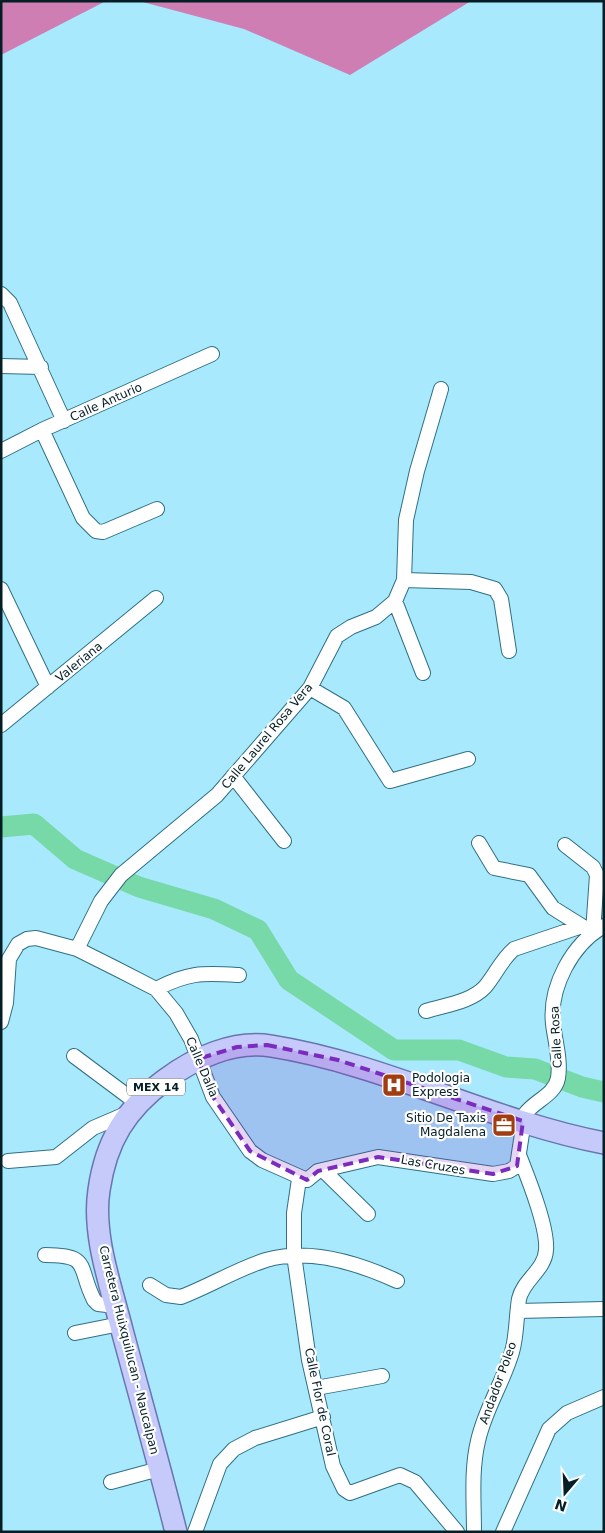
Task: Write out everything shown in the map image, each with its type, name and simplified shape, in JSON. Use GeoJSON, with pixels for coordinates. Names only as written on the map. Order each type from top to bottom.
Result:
{"type":"FeatureCollection","features":[{"type":"Feature","properties":{"kind":"main road","name":"Carretera Huixquilucan - Naucalpan"},"geometry":{"type":"LineString","coordinates":[[176,1532],[118,1315],[101,1239],[98,1192],[108,1154],[132,1108],[180,1068],[198,1059],[237,1047],[254,1045],[290,1049],[338,1060],[523,1121],[604,1143]]}},
{"type":"Feature","properties":{"kind":"street"},"geometry":{"type":"LineString","coordinates":[[1,294],[10,302],[64,421]]}},
{"type":"Feature","properties":{"kind":"street","name":"Calle Anturio"},"geometry":{"type":"LineString","coordinates":[[1,451],[42,430],[212,354]]}},
{"type":"Feature","properties":{"kind":"street"},"geometry":{"type":"LineString","coordinates":[[1,366],[41,367]]}},
{"type":"Feature","properties":{"kind":"street","name":"Calle Laurel Rosa Vera"},"geometry":{"type":"LineString","coordinates":[[77,949],[101,901],[121,876],[202,810],[234,776],[310,688],[337,636],[351,627],[376,617],[395,601],[404,580],[406,520],[417,471],[441,389]]}},
{"type":"Feature","properties":{"kind":"street"},"geometry":{"type":"LineString","coordinates":[[42,430],[84,518],[96,531],[103,532],[157,509]]}},
{"type":"Feature","properties":{"kind":"street"},"geometry":{"type":"LineString","coordinates":[[404,580],[471,582],[495,589],[501,599],[508,651]]}},
{"type":"Feature","properties":{"kind":"street"},"geometry":{"type":"LineString","coordinates":[[1,589],[48,687]]}},
{"type":"Feature","properties":{"kind":"street","name":"Valeriana"},"geometry":{"type":"LineString","coordinates":[[1,725],[156,598]]}},
{"type":"Feature","properties":{"kind":"street"},"geometry":{"type":"LineString","coordinates":[[395,601],[423,673]]}},
{"type":"Feature","properties":{"kind":"street"},"geometry":{"type":"LineString","coordinates":[[310,688],[344,708],[390,782],[468,759]]}},
{"type":"Feature","properties":{"kind":"street"},"geometry":{"type":"LineString","coordinates":[[234,776],[284,841]]}},
{"type":"Feature","properties":{"kind":"street"},"geometry":{"type":"LineString","coordinates":[[479,843],[494,868],[530,875],[553,908],[593,928]]}},
{"type":"Feature","properties":{"kind":"street"},"geometry":{"type":"LineString","coordinates":[[566,844],[593,867],[598,875],[593,928]]}},
{"type":"Feature","properties":{"kind":"street"},"geometry":{"type":"LineString","coordinates":[[426,1011],[474,996],[485,986],[505,956],[514,949],[593,928]]}},
{"type":"Feature","properties":{"kind":"street","name":"Calle Rosa"},"geometry":{"type":"LineString","coordinates":[[523,1121],[526,1111],[548,1093],[558,1072],[553,1022],[555,999],[561,977],[593,928]]}},
{"type":"Feature","properties":{"kind":"street","name":"Calle Dalia"},"geometry":{"type":"LineString","coordinates":[[4,993],[12,952],[18,944],[27,939],[36,938],[77,949],[156,989],[181,1022],[213,1097],[250,1151],[262,1160],[307,1180]]}},
{"type":"Feature","properties":{"kind":"street"},"geometry":{"type":"LineString","coordinates":[[156,989],[188,975],[203,973],[239,975]]}},
{"type":"Feature","properties":{"kind":"street"},"geometry":{"type":"LineString","coordinates":[[1,1022],[4,993]]}},
{"type":"Feature","properties":{"kind":"street"},"geometry":{"type":"LineString","coordinates":[[8,1161],[56,1157],[92,1128],[132,1108],[74,1056]]}},
{"type":"Feature","properties":{"kind":"street"},"geometry":{"type":"LineString","coordinates":[[519,1155],[523,1121]]}},
{"type":"Feature","properties":{"kind":"street","name":"Las Cruzes"},"geometry":{"type":"LineString","coordinates":[[307,1180],[312,1174],[324,1170],[378,1157],[493,1174],[509,1171],[517,1166],[519,1155]]}},
{"type":"Feature","properties":{"kind":"street","name":"Andador Poleo"},"geometry":{"type":"LineString","coordinates":[[474,1532],[474,1475],[478,1442],[487,1408],[512,1352],[520,1298],[527,1284],[541,1266],[546,1252],[546,1241],[533,1192],[519,1155]]}},
{"type":"Feature","properties":{"kind":"street"},"geometry":{"type":"LineString","coordinates":[[324,1170],[368,1214]]}},
{"type":"Feature","properties":{"kind":"street","name":"Calle Flor de Coral"},"geometry":{"type":"LineString","coordinates":[[307,1180],[299,1179],[294,1213],[294,1255],[309,1360],[333,1466],[344,1490],[350,1492],[357,1492],[400,1475],[407,1477],[422,1490],[457,1532]]}},
{"type":"Feature","properties":{"kind":"street"},"geometry":{"type":"LineString","coordinates":[[46,1255],[68,1255],[76,1259],[82,1266],[94,1300],[118,1315]]}},
{"type":"Feature","properties":{"kind":"street"},"geometry":{"type":"LineString","coordinates":[[150,1285],[166,1295],[181,1297],[266,1260],[294,1255],[362,1266],[397,1281]]}},
{"type":"Feature","properties":{"kind":"street"},"geometry":{"type":"LineString","coordinates":[[518,1311],[604,1309]]}},
{"type":"Feature","properties":{"kind":"street"},"geometry":{"type":"LineString","coordinates":[[75,1333],[118,1315]]}},
{"type":"Feature","properties":{"kind":"street"},"geometry":{"type":"LineString","coordinates":[[316,1388],[382,1376]]}},
{"type":"Feature","properties":{"kind":"street"},"geometry":{"type":"LineString","coordinates":[[503,1532],[549,1429],[567,1413],[604,1397]]}},
{"type":"Feature","properties":{"kind":"street"},"geometry":{"type":"LineString","coordinates":[[194,1532],[220,1464],[234,1449],[255,1438],[323,1418]]}},
{"type":"Feature","properties":{"kind":"street"},"geometry":{"type":"LineString","coordinates":[[111,1482],[159,1470]]}},
{"type":"Feature","properties":{"kind":"highlighted area"},"geometry":{"type":"Polygon","coordinates":[[[267,1045],[338,1060],[523,1121],[517,1166],[493,1174],[378,1157],[318,1171],[307,1180],[250,1151],[213,1097],[198,1059],[237,1047],[267,1045]]]}},
{"type":"Feature","properties":{"kind":"shaded area"},"geometry":{"type":"Polygon","coordinates":[[[1,1],[106,1],[1,55],[1,1]]]}},
{"type":"Feature","properties":{"kind":"shaded area"},"geometry":{"type":"Polygon","coordinates":[[[139,1],[471,1],[350,75],[244,29],[139,1]]]}},
{"type":"Feature","properties":{"kind":"waterway"},"geometry":{"type":"LineString","coordinates":[[1,827],[34,824],[75,859],[139,887],[214,909],[258,930],[289,980],[394,1050],[459,1050],[506,1067],[535,1069],[582,1087],[604,1092]]}},
{"type":"Feature","properties":{"kind":"place","name":"Podologia Express"},"geometry":{"type":"Point","coordinates":[394,1085]}},
{"type":"Feature","properties":{"kind":"place","name":"Sitio De Taxis Magdalena"},"geometry":{"type":"Point","coordinates":[504,1125]}}]}
